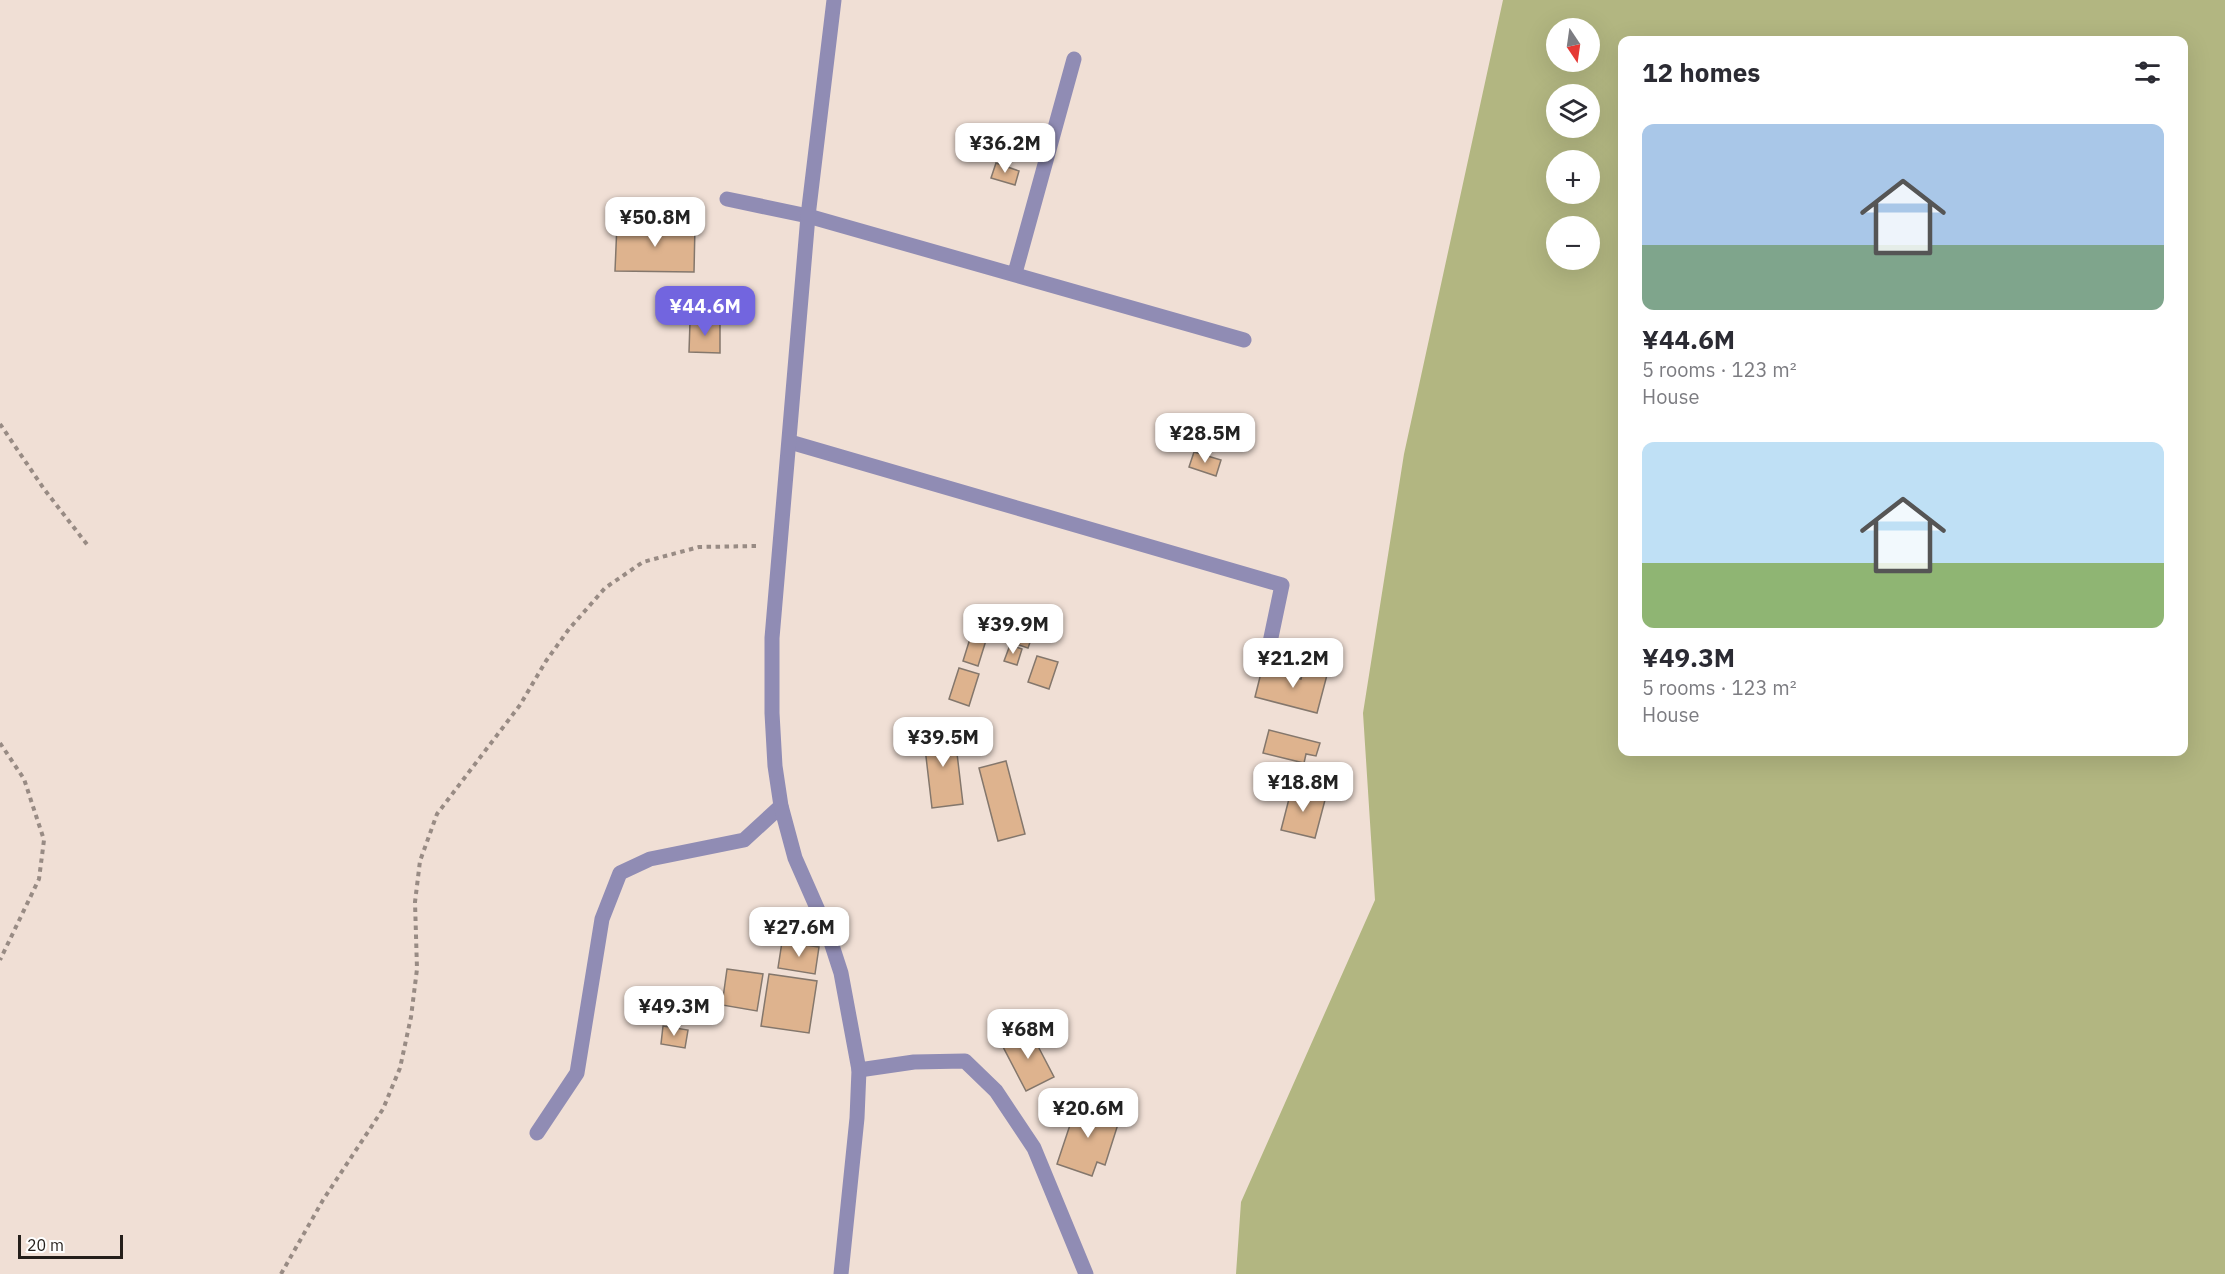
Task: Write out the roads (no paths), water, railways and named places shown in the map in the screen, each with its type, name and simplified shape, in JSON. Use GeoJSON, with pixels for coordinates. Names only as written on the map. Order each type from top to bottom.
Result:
{"type":"FeatureCollection","features":[{"type":"Feature","properties":{"kind":"street"},"geometry":{"type":"LineString","coordinates":[[834,0],[808,216],[772,638],[772,691],[776,766],[782,806],[795,858],[828,933],[841,974],[860,1070],[841,1274]]}},
{"type":"Feature","properties":{"kind":"street"},"geometry":{"type":"LineString","coordinates":[[1015,273],[1074,59]]}},
{"type":"Feature","properties":{"kind":"street"},"geometry":{"type":"LineString","coordinates":[[727,199],[808,216],[1015,273],[1244,340]]}},
{"type":"Feature","properties":{"kind":"street"},"geometry":{"type":"LineString","coordinates":[[790,442],[1282,585],[1269,647]]}},
{"type":"Feature","properties":{"kind":"street"},"geometry":{"type":"LineString","coordinates":[[537,1133],[576,1073],[602,920],[620,873],[650,860],[744,840],[782,806]]}},
{"type":"Feature","properties":{"kind":"street"},"geometry":{"type":"LineString","coordinates":[[860,1070],[914,1062],[965,1062],[996,1091],[1034,1148],[1086,1274]]}}]}
